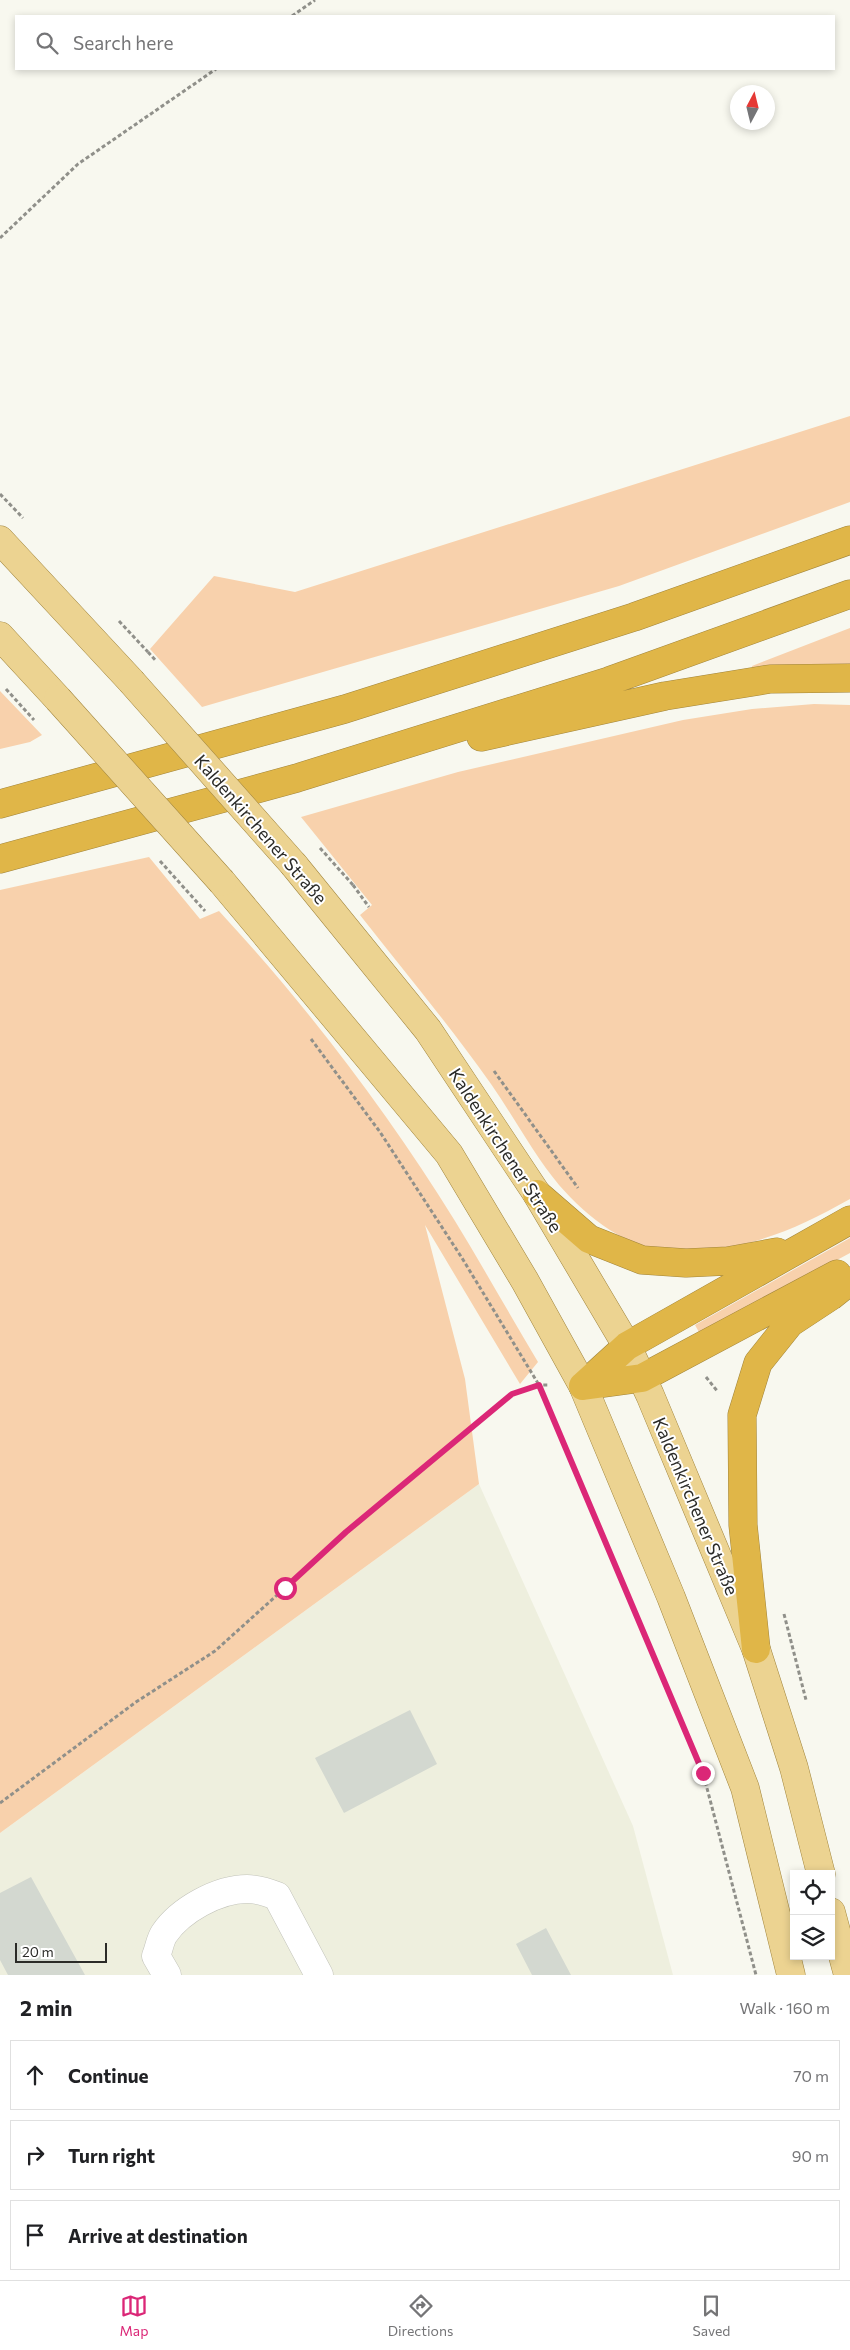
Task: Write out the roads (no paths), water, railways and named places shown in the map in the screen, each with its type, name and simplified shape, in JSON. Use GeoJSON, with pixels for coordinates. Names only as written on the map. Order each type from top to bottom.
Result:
{"type":"FeatureCollection","features":[{"type":"Feature","properties":{"kind":"highway"},"geometry":{"type":"LineString","coordinates":[[0,804],[344,709],[634,617],[850,540]]}},
{"type":"Feature","properties":{"kind":"highway"},"geometry":{"type":"LineString","coordinates":[[0,859],[297,778],[609,680],[850,594]]}},
{"type":"Feature","properties":{"kind":"highway"},"geometry":{"type":"LineString","coordinates":[[297,778],[665,696],[770,679],[850,678]]}},
{"type":"Feature","properties":{"kind":"highway"},"geometry":{"type":"LineString","coordinates":[[537,1194],[589,1239],[642,1260],[686,1263],[728,1261],[798,1248]]}},
{"type":"Feature","properties":{"kind":"highway"},"geometry":{"type":"LineString","coordinates":[[583,1386],[627,1346],[850,1220]]}},
{"type":"Feature","properties":{"kind":"highway"},"geometry":{"type":"LineString","coordinates":[[583,1386],[642,1378],[850,1268]]}},
{"type":"Feature","properties":{"kind":"highway"},"geometry":{"type":"LineString","coordinates":[[756,1649],[743,1525],[742,1415],[758,1363],[790,1323],[850,1281]]}},
{"type":"Feature","properties":{"kind":"main road","name":"Kaldenkirchener Straße"},"geometry":{"type":"LineString","coordinates":[[0,540],[131,681],[294,865],[428,1030],[537,1194],[627,1346],[756,1649],[794,1768],[820,1870]]}},
{"type":"Feature","properties":{"kind":"main road"},"geometry":{"type":"LineString","coordinates":[[0,636],[222,882],[449,1154],[525,1281],[583,1386],[671,1597],[744,1788],[791,1975]]}},
{"type":"Feature","properties":{"kind":"main road"},"geometry":{"type":"LineString","coordinates":[[832,1915],[848,1975]]}},
{"type":"Feature","properties":{"kind":"lane"},"geometry":{"type":"LineString","coordinates":[[167,1975],[156,1956],[163,1936],[176,1919],[207,1898],[245,1888],[261,1890],[277,1896],[319,1975]]}}]}
